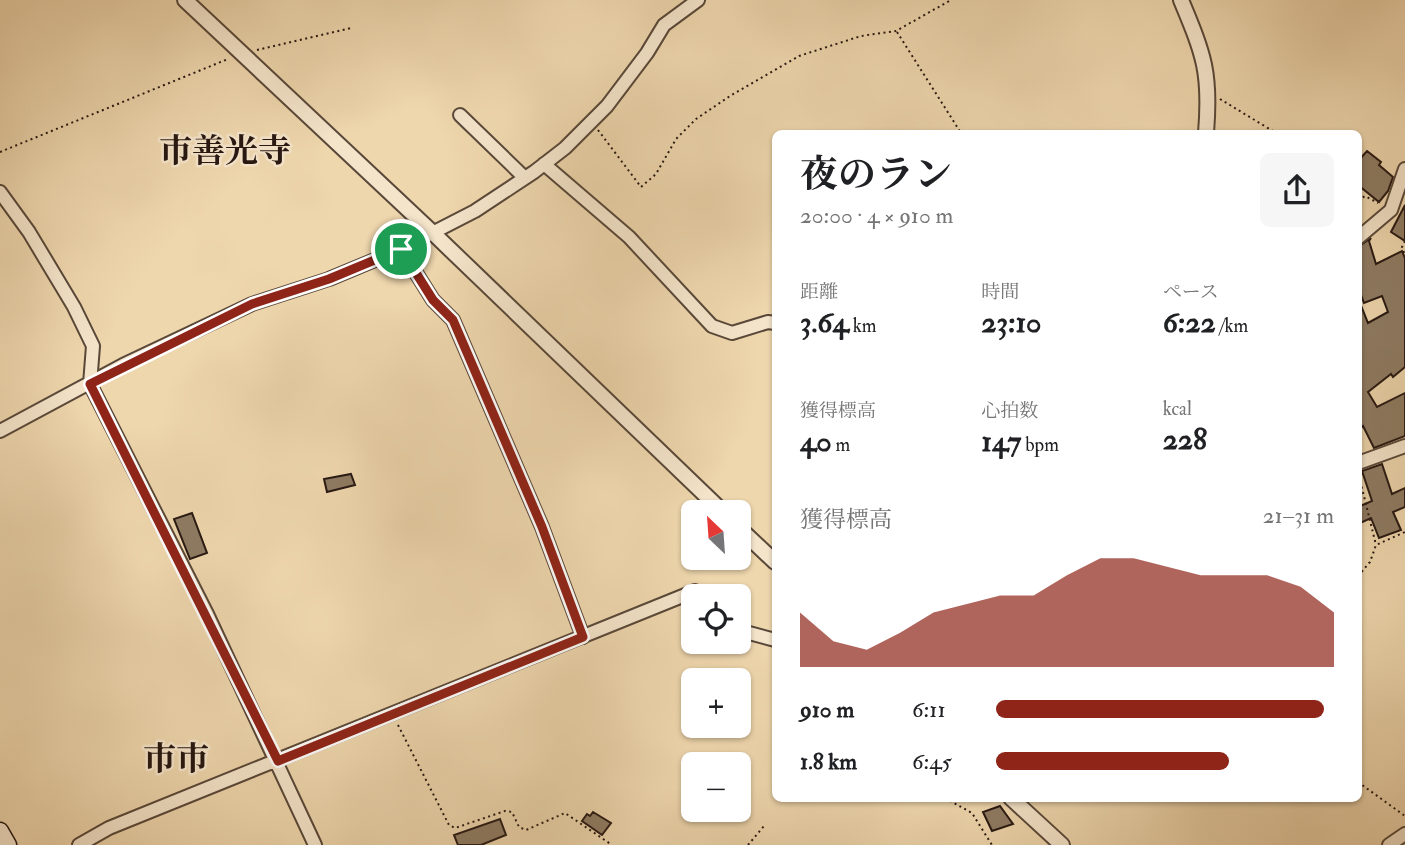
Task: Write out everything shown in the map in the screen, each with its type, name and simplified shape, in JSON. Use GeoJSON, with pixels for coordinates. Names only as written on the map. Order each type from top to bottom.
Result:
{"type":"FeatureCollection","features":[{"type":"Feature","properties":{"kind":"main road"},"geometry":{"type":"LineString","coordinates":[[0,831],[8,845]]}},
{"type":"Feature","properties":{"kind":"street"},"geometry":{"type":"LineString","coordinates":[[185,0],[433,233],[710,500]]}},
{"type":"Feature","properties":{"kind":"street"},"geometry":{"type":"LineString","coordinates":[[0,431],[252,304],[329,279],[401,249],[475,211],[544,164],[607,106],[647,53],[664,25],[698,0]]}},
{"type":"Feature","properties":{"kind":"street"},"geometry":{"type":"LineString","coordinates":[[1181,0],[1203,53],[1209,92],[1206,130]]}},
{"type":"Feature","properties":{"kind":"street"},"geometry":{"type":"LineString","coordinates":[[460,115],[525,177]]}},
{"type":"Feature","properties":{"kind":"street"},"geometry":{"type":"LineString","coordinates":[[544,164],[629,237],[712,326],[732,333],[772,323]]}},
{"type":"Feature","properties":{"kind":"street"},"geometry":{"type":"LineString","coordinates":[[1362,235],[1391,210],[1405,169]]}},
{"type":"Feature","properties":{"kind":"street"},"geometry":{"type":"LineString","coordinates":[[0,192],[29,232],[74,307],[93,346],[90,384],[278,761],[315,845]]}},
{"type":"Feature","properties":{"kind":"street"},"geometry":{"type":"LineString","coordinates":[[401,249],[433,300],[453,320],[542,527],[583,637]]}},
{"type":"Feature","properties":{"kind":"street"},"geometry":{"type":"LineString","coordinates":[[1362,462],[1405,446]]}},
{"type":"Feature","properties":{"kind":"street"},"geometry":{"type":"LineString","coordinates":[[751,539],[772,559]]}},
{"type":"Feature","properties":{"kind":"street"},"geometry":{"type":"LineString","coordinates":[[79,845],[109,828],[681,597]]}},
{"type":"Feature","properties":{"kind":"street"},"geometry":{"type":"LineString","coordinates":[[751,634],[772,639]]}},
{"type":"Feature","properties":{"kind":"street"},"geometry":{"type":"LineString","coordinates":[[1015,802],[1062,845]]}},
{"type":"Feature","properties":{"kind":"street"},"geometry":{"type":"LineString","coordinates":[[1389,845],[1405,834]]}},
{"type":"Feature","properties":{"kind":"path"},"geometry":{"type":"LineString","coordinates":[[591,121],[641,187],[656,174],[676,139],[696,119],[730,96],[800,56],[861,36],[896,31],[950,0]]}},
{"type":"Feature","properties":{"kind":"path"},"geometry":{"type":"LineString","coordinates":[[0,152],[240,54],[351,28]]}},
{"type":"Feature","properties":{"kind":"path"},"geometry":{"type":"LineString","coordinates":[[896,31],[959,130]]}},
{"type":"Feature","properties":{"kind":"path"},"geometry":{"type":"LineString","coordinates":[[1209,92],[1271,130]]}},
{"type":"Feature","properties":{"kind":"path"},"geometry":{"type":"LineString","coordinates":[[1362,198],[1365,196],[1391,210]]}},
{"type":"Feature","properties":{"kind":"path"},"geometry":{"type":"LineString","coordinates":[[1405,241],[1402,247],[1405,255]]}},
{"type":"Feature","properties":{"kind":"path"},"geometry":{"type":"LineString","coordinates":[[1362,487],[1376,545],[1370,562],[1362,571]]}},
{"type":"Feature","properties":{"kind":"path"},"geometry":{"type":"LineString","coordinates":[[1376,545],[1405,532]]}},
{"type":"Feature","properties":{"kind":"path"},"geometry":{"type":"LineString","coordinates":[[392,713],[449,825],[455,828],[505,811],[512,813],[519,827],[526,830],[565,813],[612,845]]}},
{"type":"Feature","properties":{"kind":"path"},"geometry":{"type":"LineString","coordinates":[[1362,785],[1405,816]]}},
{"type":"Feature","properties":{"kind":"path"},"geometry":{"type":"LineString","coordinates":[[952,802],[972,813],[984,828],[992,845]]}},
{"type":"Feature","properties":{"kind":"path"},"geometry":{"type":"LineString","coordinates":[[748,845],[764,826]]}},
{"type":"Feature","properties":{"kind":"building"},"geometry":{"type":"Polygon","coordinates":[[[1367,151],[1381,162],[1379,165],[1393,177],[1388,191],[1379,202],[1362,188],[1362,157],[1367,151]]]}},
{"type":"Feature","properties":{"kind":"building"},"geometry":{"type":"Polygon","coordinates":[[[1405,205],[1405,241],[1391,232],[1405,205]]]}},
{"type":"Feature","properties":{"kind":"building"},"geometry":{"type":"Polygon","coordinates":[[[1371,238],[1369,241],[1376,264],[1402,251],[1405,258],[1405,367],[1368,392],[1377,407],[1405,393],[1405,436],[1374,448],[1362,427],[1362,308],[1368,323],[1388,312],[1382,296],[1364,303],[1362,244],[1371,238]]]}},
{"type":"Feature","properties":{"kind":"building"},"geometry":{"type":"Polygon","coordinates":[[[1382,464],[1392,494],[1405,488],[1405,507],[1393,512],[1401,530],[1379,538],[1371,518],[1362,522],[1362,505],[1372,501],[1362,471],[1382,464]]]}},
{"type":"Feature","properties":{"kind":"building"},"geometry":{"type":"Polygon","coordinates":[[[351,474],[355,485],[327,492],[324,479],[351,474]]]}},
{"type":"Feature","properties":{"kind":"building"},"geometry":{"type":"Polygon","coordinates":[[[192,513],[207,553],[190,559],[174,519],[192,513]]]}},
{"type":"Feature","properties":{"kind":"building"},"geometry":{"type":"Polygon","coordinates":[[[1000,806],[1013,824],[992,831],[983,812],[1000,806]]]}},
{"type":"Feature","properties":{"kind":"building"},"geometry":{"type":"Polygon","coordinates":[[[593,812],[611,823],[602,835],[582,821],[587,814],[590,816],[593,812]]]}},
{"type":"Feature","properties":{"kind":"building"},"geometry":{"type":"Polygon","coordinates":[[[500,819],[506,835],[481,845],[458,845],[454,835],[500,819]]]}},
{"type":"Feature","properties":{"kind":"district","name":"市善光寺"},"geometry":{"type":"Point","coordinates":[225,150]}},
{"type":"Feature","properties":{"kind":"district","name":"市市"},"geometry":{"type":"Point","coordinates":[176,758]}},
{"type":"Feature","properties":{"kind":"route"},"geometry":{"type":"LineString","coordinates":[[401,249],[433,300],[453,320],[542,527],[583,637],[278,761],[90,384],[123,365],[252,304],[329,279],[401,249]]}}]}
